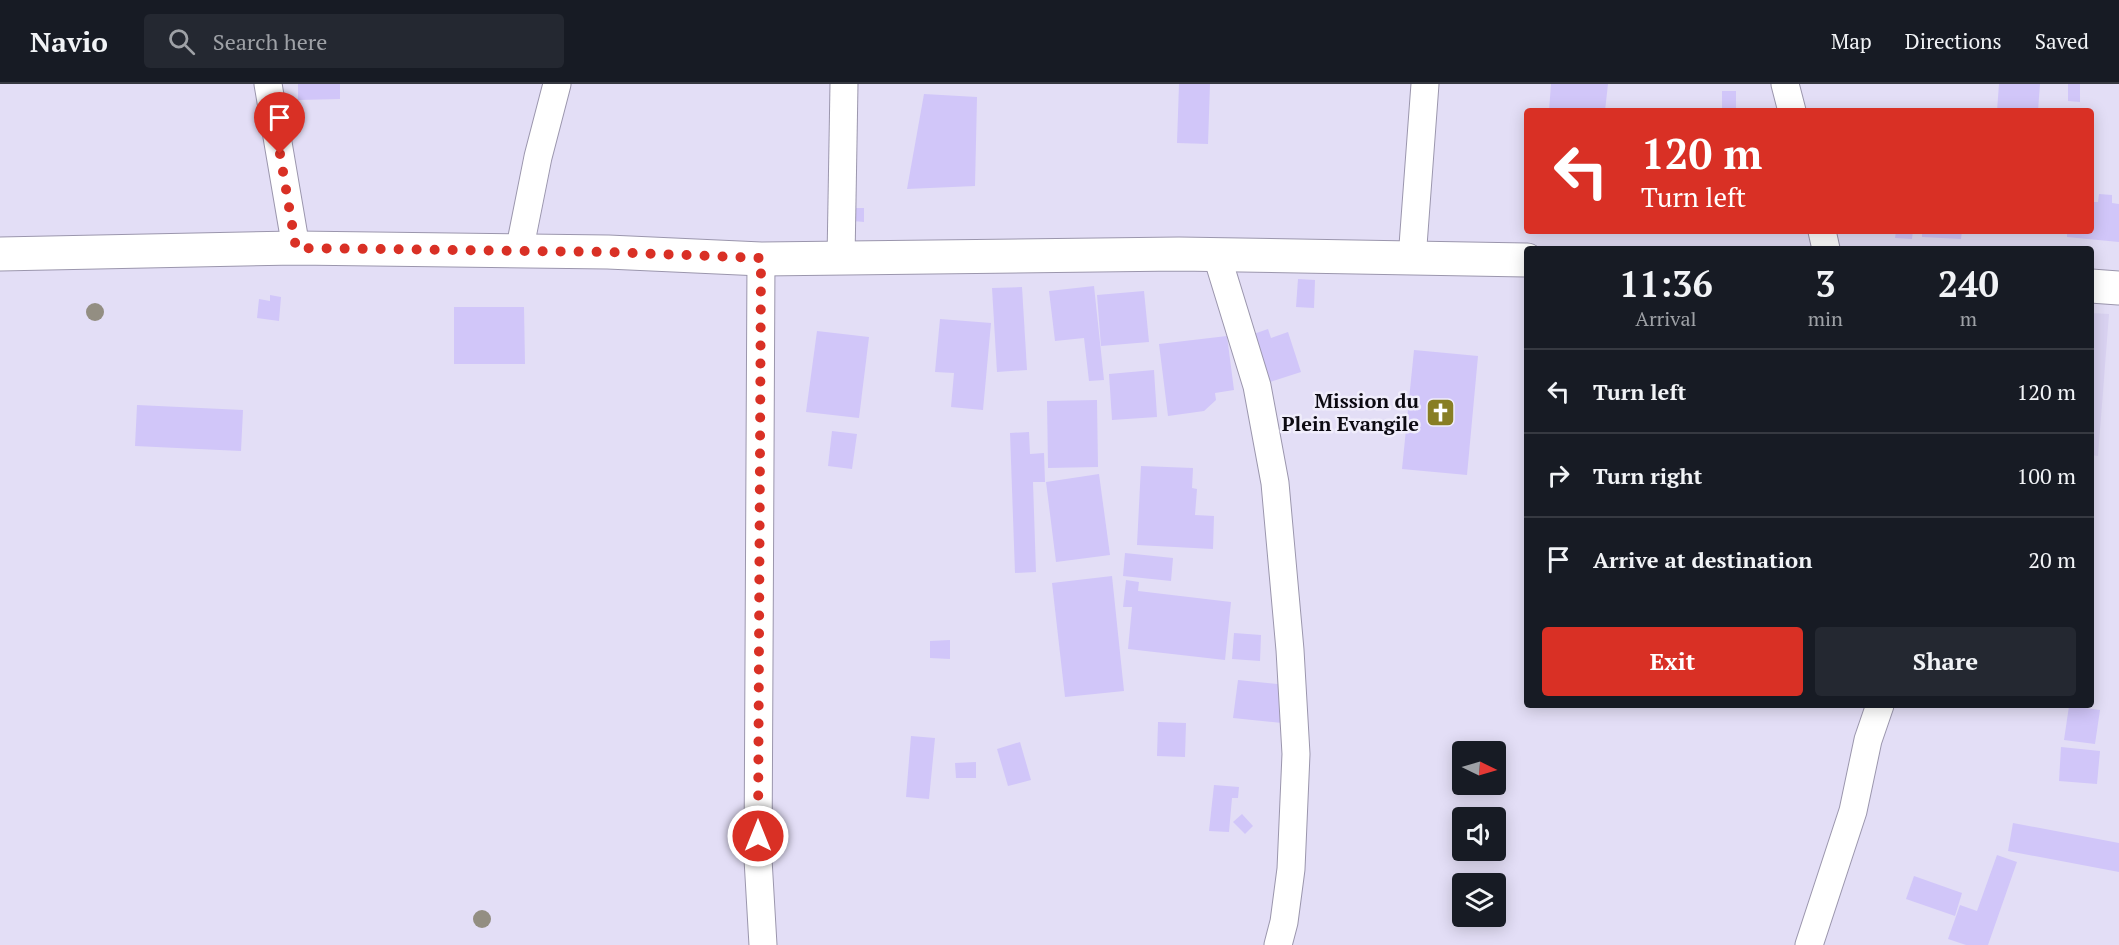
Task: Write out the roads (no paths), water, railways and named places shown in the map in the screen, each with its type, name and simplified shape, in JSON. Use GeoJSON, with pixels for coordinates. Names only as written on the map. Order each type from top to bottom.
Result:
{"type":"FeatureCollection","features":[{"type":"Feature","properties":{"kind":"main road"},"geometry":{"type":"LineString","coordinates":[[3,252],[296,248],[842,259],[1217,256],[1524,260]]}},
{"type":"Feature","properties":{"kind":"main road"},"geometry":{"type":"LineString","coordinates":[[2094,286],[2119,288]]}},
{"type":"Feature","properties":{"kind":"street"},"geometry":{"type":"LineString","coordinates":[[268,84],[296,248]]}},
{"type":"Feature","properties":{"kind":"street"},"geometry":{"type":"LineString","coordinates":[[519,252],[538,157],[557,84]]}},
{"type":"Feature","properties":{"kind":"street"},"geometry":{"type":"LineString","coordinates":[[842,259],[844,84]]}},
{"type":"Feature","properties":{"kind":"street"},"geometry":{"type":"LineString","coordinates":[[1413,259],[1425,84]]}},
{"type":"Feature","properties":{"kind":"street"},"geometry":{"type":"LineString","coordinates":[[1785,84],[1791,108]]}},
{"type":"Feature","properties":{"kind":"street"},"geometry":{"type":"LineString","coordinates":[[1217,256],[1257,386],[1275,483],[1290,650],[1296,754],[1291,869],[1284,922],[1278,945]]}},
{"type":"Feature","properties":{"kind":"street"},"geometry":{"type":"LineString","coordinates":[[761,258],[758,859],[764,945]]}},
{"type":"Feature","properties":{"kind":"street"},"geometry":{"type":"LineString","coordinates":[[1809,945],[1853,811],[1868,740],[1879,708]]}},
{"type":"Feature","properties":{"kind":"place","name":"Mission du Plein Evangile"},"geometry":{"type":"Point","coordinates":[1440,412]}}]}
